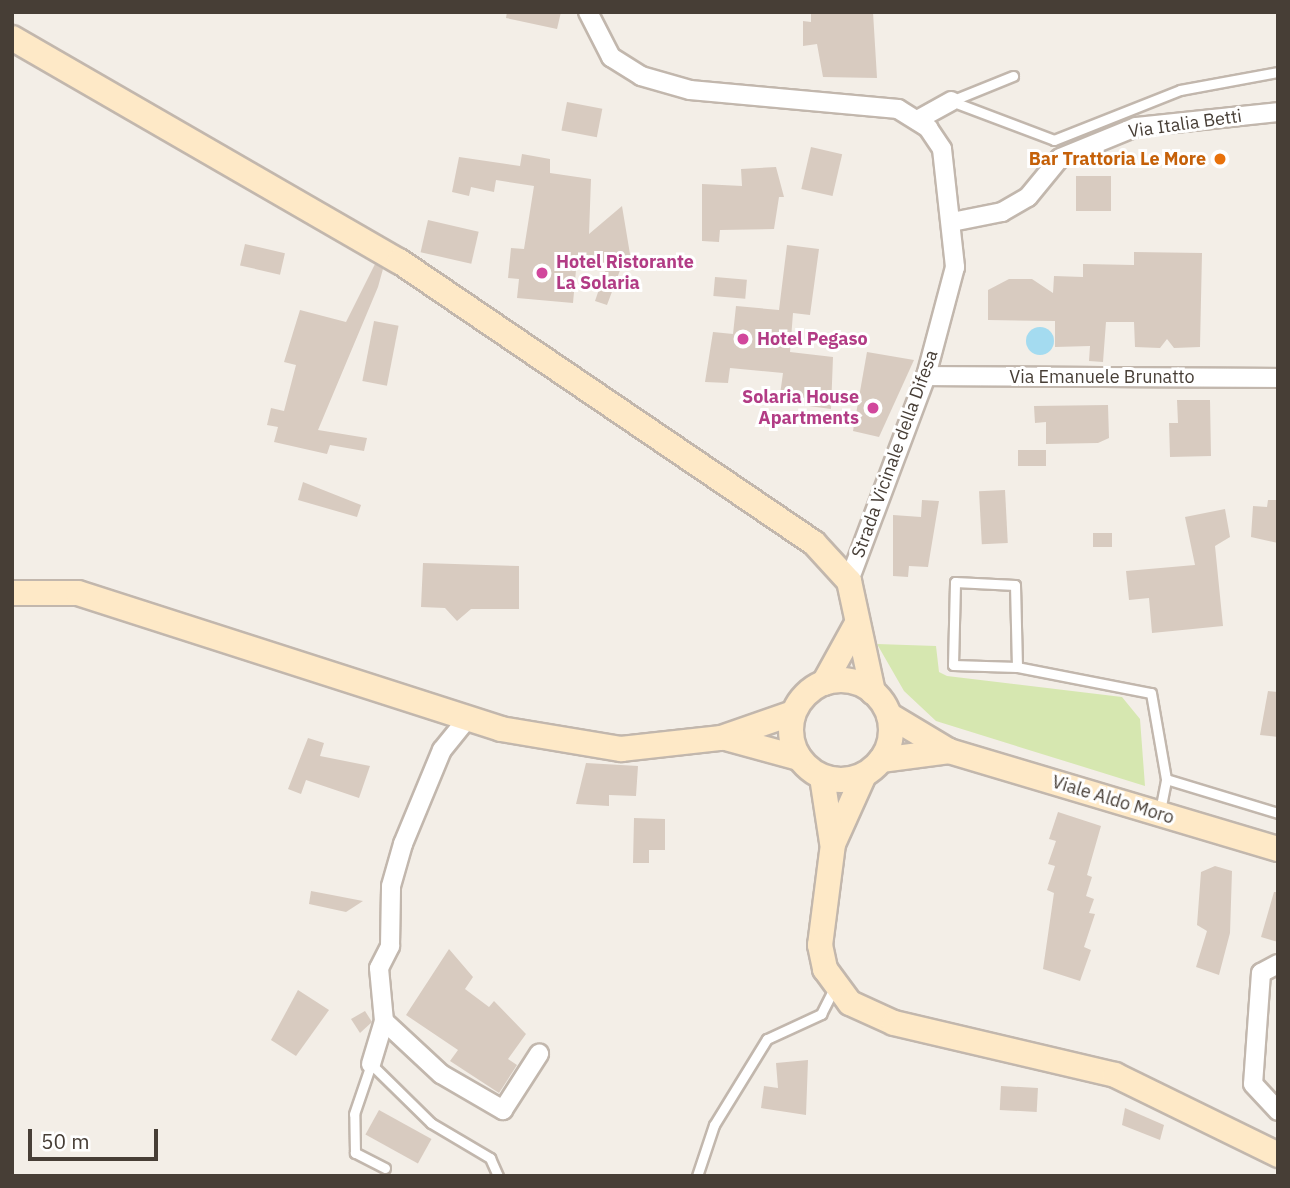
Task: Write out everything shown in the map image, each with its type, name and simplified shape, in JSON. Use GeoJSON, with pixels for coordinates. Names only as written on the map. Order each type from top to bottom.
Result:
{"type":"FeatureCollection","features":[{"type":"Feature","properties":{"kind":"main road"},"geometry":{"type":"LineString","coordinates":[[12,38],[399,261],[806,537],[849,580],[856,625],[873,692],[889,715],[889,746],[873,768],[832,844]]}},
{"type":"Feature","properties":{"kind":"main road"},"geometry":{"type":"LineString","coordinates":[[12,593],[78,593],[468,718],[621,749],[721,738],[793,713],[824,683],[856,625]]}},
{"type":"Feature","properties":{"kind":"main road"},"geometry":{"type":"LineString","coordinates":[[824,683],[858,683],[873,692]]}},
{"type":"Feature","properties":{"kind":"main road"},"geometry":{"type":"LineString","coordinates":[[793,713],[790,729],[799,758]]}},
{"type":"Feature","properties":{"kind":"main road","name":"Viale Aldo Moro"},"geometry":{"type":"LineString","coordinates":[[889,715],[949,751],[1278,849]]}},
{"type":"Feature","properties":{"kind":"main road"},"geometry":{"type":"LineString","coordinates":[[721,738],[770,746],[799,758],[822,777],[832,844],[820,945],[834,987],[850,1003],[894,1023],[1115,1075],[1278,1155]]}},
{"type":"Feature","properties":{"kind":"main road","name":"Viale Aldo Moro"},"geometry":{"type":"LineString","coordinates":[[873,768],[949,751]]}},
{"type":"Feature","properties":{"kind":"main road"},"geometry":{"type":"LineString","coordinates":[[822,777],[873,768]]}},
{"type":"Feature","properties":{"kind":"street","name":"Strada Vicinale della Difesa"},"geometry":{"type":"LineString","coordinates":[[587,12],[611,57],[641,76],[690,90],[886,106],[919,120],[942,149],[955,267],[926,376],[849,580]]}},
{"type":"Feature","properties":{"kind":"street"},"geometry":{"type":"LineString","coordinates":[[919,120],[951,101]]}},
{"type":"Feature","properties":{"kind":"street","name":"Via Italia Betti"},"geometry":{"type":"LineString","coordinates":[[952,222],[1003,212],[1028,197],[1060,159],[1136,127],[1278,112]]}},
{"type":"Feature","properties":{"kind":"street","name":"Via Emanuele Brunatto"},"geometry":{"type":"LineString","coordinates":[[926,376],[1278,378]]}},
{"type":"Feature","properties":{"kind":"street"},"geometry":{"type":"LineString","coordinates":[[371,1064],[384,1021],[379,968],[390,946],[391,886],[400,864],[415,806],[442,750],[468,718]]}},
{"type":"Feature","properties":{"kind":"street"},"geometry":{"type":"LineString","coordinates":[[1278,964],[1261,973],[1253,1084],[1278,1111]]}},
{"type":"Feature","properties":{"kind":"street"},"geometry":{"type":"LineString","coordinates":[[384,1021],[441,1074],[503,1110],[539,1054]]}},
{"type":"Feature","properties":{"kind":"lane"},"geometry":{"type":"LineString","coordinates":[[951,101],[1054,140],[1180,90],[1278,72]]}},
{"type":"Feature","properties":{"kind":"lane"},"geometry":{"type":"LineString","coordinates":[[951,101],[1013,76]]}},
{"type":"Feature","properties":{"kind":"lane"},"geometry":{"type":"LineString","coordinates":[[1017,667],[1015,585],[955,582],[953,665],[1017,667],[1152,692],[1166,779],[1160,814]]}},
{"type":"Feature","properties":{"kind":"lane"},"geometry":{"type":"LineString","coordinates":[[1166,779],[1278,813]]}},
{"type":"Feature","properties":{"kind":"lane"},"geometry":{"type":"LineString","coordinates":[[697,1176],[715,1125],[766,1039],[821,1014],[834,987]]}},
{"type":"Feature","properties":{"kind":"lane"},"geometry":{"type":"LineString","coordinates":[[385,1168],[355,1153],[354,1114],[371,1064],[431,1123],[490,1158],[498,1176]]}},
{"type":"Feature","properties":{"kind":"green space"},"geometry":{"type":"Polygon","coordinates":[[[877,644],[936,646],[939,672],[947,676],[1122,697],[1140,719],[1145,786],[936,721],[904,691],[877,644]]]}},
{"type":"Feature","properties":{"kind":"water"},"geometry":{"type":"Polygon","coordinates":[[[1040,327],[1050,331],[1054,341],[1050,351],[1040,355],[1030,351],[1026,341],[1030,331],[1040,327]]]}},
{"type":"Feature","properties":{"kind":"building"},"geometry":{"type":"Polygon","coordinates":[[[507,12],[561,12],[557,29],[506,18],[507,12]]]}},
{"type":"Feature","properties":{"kind":"building"},"geometry":{"type":"Polygon","coordinates":[[[811,12],[873,12],[877,78],[823,77],[817,44],[803,46],[803,21],[811,22],[811,12]]]}},
{"type":"Feature","properties":{"kind":"building"},"geometry":{"type":"Polygon","coordinates":[[[567,102],[602,109],[597,137],[561,130],[567,102]]]}},
{"type":"Feature","properties":{"kind":"building"},"geometry":{"type":"Polygon","coordinates":[[[811,147],[842,154],[833,196],[801,189],[811,147]]]}},
{"type":"Feature","properties":{"kind":"building"},"geometry":{"type":"Polygon","coordinates":[[[522,154],[550,159],[550,173],[591,179],[589,234],[622,206],[631,260],[622,265],[607,305],[595,301],[606,269],[577,259],[573,303],[517,298],[519,279],[508,278],[511,248],[524,249],[534,186],[496,180],[494,192],[471,187],[469,196],[452,192],[459,157],[520,166],[522,154]]]}},
{"type":"Feature","properties":{"kind":"building"},"geometry":{"type":"Polygon","coordinates":[[[776,167],[784,197],[779,197],[774,229],[720,230],[719,242],[702,241],[702,184],[742,186],[741,169],[776,167]]]}},
{"type":"Feature","properties":{"kind":"building"},"geometry":{"type":"Polygon","coordinates":[[[1076,176],[1111,176],[1111,211],[1076,211],[1076,176]]]}},
{"type":"Feature","properties":{"kind":"building"},"geometry":{"type":"Polygon","coordinates":[[[428,220],[479,232],[471,264],[421,252],[428,220]]]}},
{"type":"Feature","properties":{"kind":"building"},"geometry":{"type":"Polygon","coordinates":[[[245,244],[285,253],[280,275],[240,265],[245,244]]]}},
{"type":"Feature","properties":{"kind":"building"},"geometry":{"type":"Polygon","coordinates":[[[787,245],[819,249],[810,315],[793,313],[790,352],[833,357],[831,409],[779,402],[783,373],[730,368],[728,383],[705,382],[713,332],[733,334],[736,306],[779,310],[787,245]]]}},
{"type":"Feature","properties":{"kind":"building"},"geometry":{"type":"Polygon","coordinates":[[[1134,252],[1202,253],[1200,347],[1174,348],[1167,339],[1160,348],[1135,347],[1134,322],[1106,322],[1103,362],[1089,361],[1090,346],[1055,347],[1055,321],[988,320],[988,290],[1009,279],[1032,279],[1053,293],[1054,276],[1083,277],[1083,264],[1134,265],[1134,252]]]}},
{"type":"Feature","properties":{"kind":"building"},"geometry":{"type":"Polygon","coordinates":[[[375,264],[383,269],[378,287],[318,430],[367,438],[364,451],[330,445],[327,454],[274,442],[278,427],[267,425],[271,408],[284,411],[296,365],[284,362],[300,310],[346,322],[375,264]]]}},
{"type":"Feature","properties":{"kind":"building"},"geometry":{"type":"Polygon","coordinates":[[[715,277],[747,280],[745,299],[713,296],[715,277]]]}},
{"type":"Feature","properties":{"kind":"building"},"geometry":{"type":"Polygon","coordinates":[[[374,321],[399,326],[387,386],[362,381],[374,321]]]}},
{"type":"Feature","properties":{"kind":"building","name":"Solaria House Apartments"},"geometry":{"type":"Polygon","coordinates":[[[867,352],[914,360],[879,437],[853,431],[867,352]]]}},
{"type":"Feature","properties":{"kind":"building"},"geometry":{"type":"Polygon","coordinates":[[[1177,400],[1210,400],[1211,456],[1170,457],[1169,423],[1178,423],[1177,400]]]}},
{"type":"Feature","properties":{"kind":"building"},"geometry":{"type":"Polygon","coordinates":[[[1108,405],[1109,438],[1098,443],[1046,444],[1046,422],[1035,423],[1034,406],[1108,405]]]}},
{"type":"Feature","properties":{"kind":"building"},"geometry":{"type":"Polygon","coordinates":[[[1018,450],[1046,450],[1046,466],[1018,466],[1018,450]]]}},
{"type":"Feature","properties":{"kind":"building"},"geometry":{"type":"Polygon","coordinates":[[[303,482],[361,505],[357,517],[298,500],[303,482]]]}},
{"type":"Feature","properties":{"kind":"building"},"geometry":{"type":"Polygon","coordinates":[[[1005,490],[1008,543],[982,544],[979,491],[1005,490]]]}},
{"type":"Feature","properties":{"kind":"building"},"geometry":{"type":"Polygon","coordinates":[[[922,500],[939,501],[928,567],[909,566],[908,577],[893,576],[893,515],[921,517],[922,500]]]}},
{"type":"Feature","properties":{"kind":"building"},"geometry":{"type":"Polygon","coordinates":[[[1268,500],[1278,500],[1278,543],[1251,537],[1253,506],[1267,507],[1268,500]]]}},
{"type":"Feature","properties":{"kind":"building"},"geometry":{"type":"Polygon","coordinates":[[[1225,509],[1230,537],[1215,546],[1223,626],[1152,633],[1149,598],[1129,600],[1126,571],[1195,565],[1185,517],[1225,509]]]}},
{"type":"Feature","properties":{"kind":"building"},"geometry":{"type":"Polygon","coordinates":[[[1093,533],[1112,533],[1112,547],[1093,547],[1093,533]]]}},
{"type":"Feature","properties":{"kind":"building"},"geometry":{"type":"Polygon","coordinates":[[[423,563],[519,566],[519,609],[471,609],[457,621],[445,608],[421,607],[423,563]]]}},
{"type":"Feature","properties":{"kind":"building"},"geometry":{"type":"Polygon","coordinates":[[[1268,691],[1278,692],[1278,737],[1260,735],[1268,691]]]}},
{"type":"Feature","properties":{"kind":"building"},"geometry":{"type":"Polygon","coordinates":[[[308,738],[324,743],[320,756],[370,766],[359,798],[306,780],[301,794],[288,789],[308,738]]]}},
{"type":"Feature","properties":{"kind":"building"},"geometry":{"type":"Polygon","coordinates":[[[586,763],[638,766],[636,796],[609,795],[609,806],[576,804],[586,763]]]}},
{"type":"Feature","properties":{"kind":"building"},"geometry":{"type":"Polygon","coordinates":[[[1058,812],[1101,826],[1087,875],[1092,877],[1086,896],[1094,899],[1089,913],[1095,914],[1084,947],[1091,950],[1080,981],[1043,969],[1054,893],[1047,890],[1055,866],[1048,864],[1056,841],[1049,839],[1058,812]]]}},
{"type":"Feature","properties":{"kind":"building"},"geometry":{"type":"Polygon","coordinates":[[[634,818],[665,819],[665,850],[649,850],[649,863],[633,863],[634,818]]]}},
{"type":"Feature","properties":{"kind":"building"},"geometry":{"type":"Polygon","coordinates":[[[1215,866],[1232,871],[1230,933],[1219,975],[1196,967],[1207,931],[1197,925],[1201,872],[1215,866]]]}},
{"type":"Feature","properties":{"kind":"building"},"geometry":{"type":"Polygon","coordinates":[[[311,891],[363,901],[346,912],[309,904],[311,891]]]}},
{"type":"Feature","properties":{"kind":"building"},"geometry":{"type":"Polygon","coordinates":[[[1274,892],[1278,892],[1278,942],[1261,937],[1274,892]]]}},
{"type":"Feature","properties":{"kind":"building"},"geometry":{"type":"Polygon","coordinates":[[[449,949],[473,977],[465,989],[489,1007],[494,1001],[526,1034],[508,1059],[517,1065],[499,1093],[450,1061],[458,1050],[406,1015],[449,949]]]}},
{"type":"Feature","properties":{"kind":"building"},"geometry":{"type":"Polygon","coordinates":[[[298,990],[329,1010],[296,1056],[271,1040],[298,990]]]}},
{"type":"Feature","properties":{"kind":"building"},"geometry":{"type":"Polygon","coordinates":[[[365,1011],[372,1022],[360,1033],[351,1019],[365,1011]]]}},
{"type":"Feature","properties":{"kind":"building"},"geometry":{"type":"Polygon","coordinates":[[[808,1060],[806,1115],[761,1108],[764,1086],[778,1088],[776,1063],[808,1060]]]}},
{"type":"Feature","properties":{"kind":"building"},"geometry":{"type":"Polygon","coordinates":[[[1001,1086],[1038,1088],[1037,1112],[1000,1110],[1001,1086]]]}},
{"type":"Feature","properties":{"kind":"building"},"geometry":{"type":"Polygon","coordinates":[[[1125,1108],[1164,1125],[1160,1140],[1122,1125],[1125,1108]]]}},
{"type":"Feature","properties":{"kind":"building"},"geometry":{"type":"Polygon","coordinates":[[[379,1110],[431,1139],[418,1164],[365,1134],[379,1110]]]}},
{"type":"Feature","properties":{"kind":"place","name":"Bar Trattoria Le More"},"geometry":{"type":"Point","coordinates":[1220,159]}},
{"type":"Feature","properties":{"kind":"place","name":"Hotel Ristorante La Solaria"},"geometry":{"type":"Point","coordinates":[542,273]}},
{"type":"Feature","properties":{"kind":"place","name":"Hotel Pegaso"},"geometry":{"type":"Point","coordinates":[743,339]}},
{"type":"Feature","properties":{"kind":"place","name":"Solaria House Apartments"},"geometry":{"type":"Point","coordinates":[873,408]}}]}
